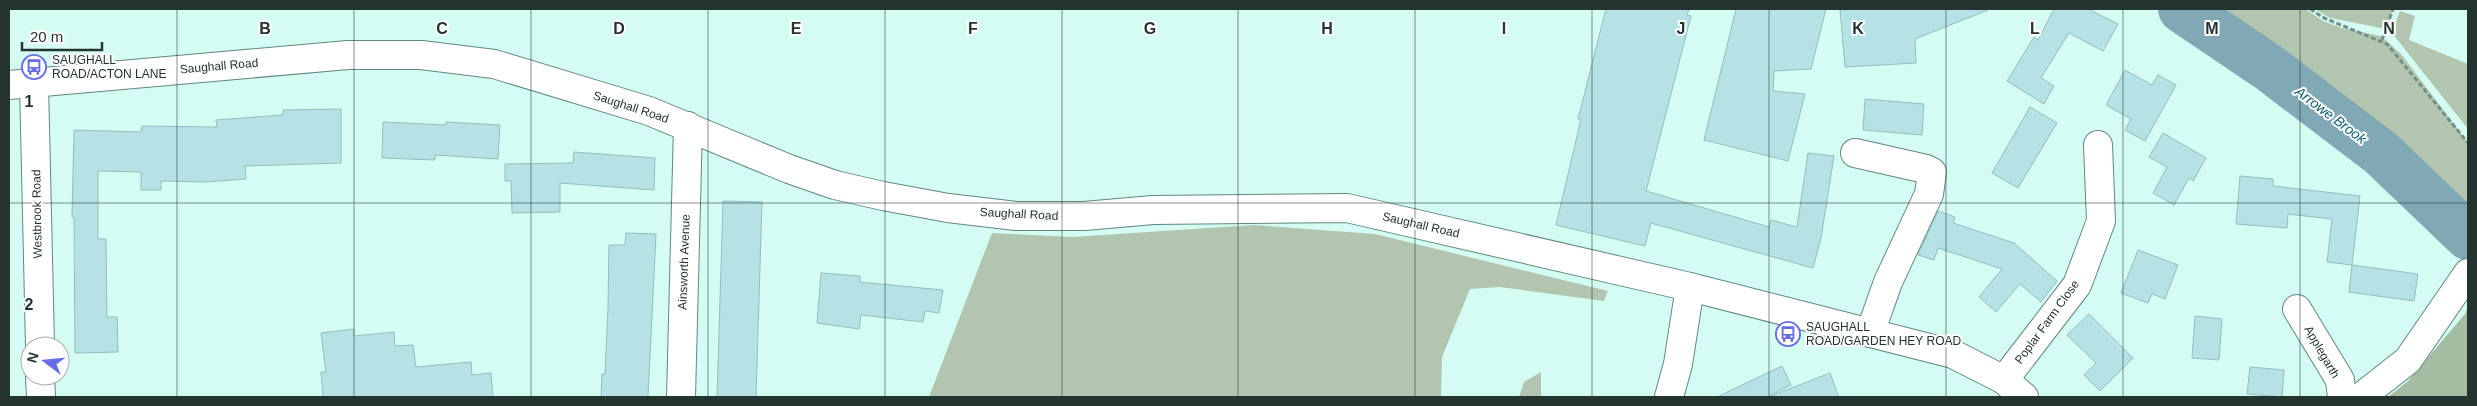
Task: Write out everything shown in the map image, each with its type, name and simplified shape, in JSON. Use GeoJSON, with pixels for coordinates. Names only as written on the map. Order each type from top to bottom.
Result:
{"type":"FeatureCollection","features":[{"type":"Feature","properties":{"kind":"street","name":"Saughall Road"},"geometry":{"type":"LineString","coordinates":[[22,84],[348,55],[421,55],[494,64],[649,111],[788,169],[835,185],[948,208],[1016,216],[1084,216],[1153,210],[1347,208],[1690,287],[1953,354],[2014,392]]}},
{"type":"Feature","properties":{"kind":"street","name":"Westbrook Road"},"geometry":{"type":"LineString","coordinates":[[22,84],[39,336]]}},
{"type":"Feature","properties":{"kind":"street","name":"Ainsworth Avenue"},"geometry":{"type":"LineString","coordinates":[[681,397],[688,126]]}},
{"type":"Feature","properties":{"kind":"street","name":"Poplar Farm Close"},"geometry":{"type":"LineString","coordinates":[[2014,392],[2077,285],[2101,221],[2098,145]]}},
{"type":"Feature","properties":{"kind":"street"},"geometry":{"type":"LineString","coordinates":[[1854,153],[1926,168],[1932,172],[1929,194],[1888,282],[1870,333]]}},
{"type":"Feature","properties":{"kind":"street"},"geometry":{"type":"LineString","coordinates":[[2361,397],[2408,360],[2468,273]]}},
{"type":"Feature","properties":{"kind":"street"},"geometry":{"type":"LineString","coordinates":[[1669,397],[1678,364],[1690,287]]}},
{"type":"Feature","properties":{"kind":"street","name":"Applegarth"},"geometry":{"type":"LineString","coordinates":[[2297,309],[2340,380],[2342,397]]}},
{"type":"Feature","properties":{"kind":"path"},"geometry":{"type":"LineString","coordinates":[[2310,9],[2324,18],[2382,40],[2401,58],[2468,143]]}},
{"type":"Feature","properties":{"kind":"path"},"geometry":{"type":"LineString","coordinates":[[2382,40],[2393,9]]}},
{"type":"Feature","properties":{"kind":"green space"},"geometry":{"type":"Polygon","coordinates":[[[2208,9],[2305,9],[2323,21],[2342,28],[2381,36],[2402,55],[2468,143],[2468,227],[2441,202],[2389,138],[2300,66],[2208,9]]]}},
{"type":"Feature","properties":{"kind":"green space"},"geometry":{"type":"Polygon","coordinates":[[[2315,9],[2393,9],[2386,29],[2330,18],[2315,9]]]}},
{"type":"Feature","properties":{"kind":"green space"},"geometry":{"type":"Polygon","coordinates":[[[2400,11],[2415,16],[2409,40],[2468,64],[2468,129],[2392,33],[2400,11]]]}},
{"type":"Feature","properties":{"kind":"green space"},"geometry":{"type":"Polygon","coordinates":[[[1254,225],[1375,234],[1608,291],[1604,301],[1500,287],[1470,289],[1442,357],[1441,397],[929,397],[992,233],[1072,237],[1254,225]]]}},
{"type":"Feature","properties":{"kind":"green space"},"geometry":{"type":"Polygon","coordinates":[[[2468,306],[2468,397],[2388,397],[2408,381],[2465,314],[2468,306]]]}},
{"type":"Feature","properties":{"kind":"green space"},"geometry":{"type":"Polygon","coordinates":[[[1541,372],[1541,397],[1519,397],[1524,382],[1541,372]]]}},
{"type":"Feature","properties":{"kind":"building"},"geometry":{"type":"Polygon","coordinates":[[[1606,9],[1689,9],[1687,15],[1691,16],[1646,191],[1769,227],[1771,220],[1797,227],[1808,153],[1834,156],[1821,238],[1813,268],[1651,223],[1645,246],[1556,225],[1581,119],[1578,119],[1606,9]]]}},
{"type":"Feature","properties":{"kind":"building"},"geometry":{"type":"Polygon","coordinates":[[[1736,9],[1826,9],[1811,69],[1774,71],[1773,91],[1805,94],[1788,161],[1704,140],[1736,9]]]}},
{"type":"Feature","properties":{"kind":"building"},"geometry":{"type":"Polygon","coordinates":[[[1840,9],[1988,10],[1915,39],[1916,63],[1845,67],[1840,9]]]}},
{"type":"Feature","properties":{"kind":"building"},"geometry":{"type":"Polygon","coordinates":[[[2054,9],[2088,9],[2118,24],[2103,51],[2069,33],[2041,78],[2054,86],[2044,104],[2007,81],[2034,37],[2038,40],[2054,9]]]}},
{"type":"Feature","properties":{"kind":"building"},"geometry":{"type":"Polygon","coordinates":[[[2125,70],[2152,85],[2158,75],[2176,85],[2145,141],[2125,130],[2131,119],[2106,105],[2125,70]]]}},
{"type":"Feature","properties":{"kind":"building"},"geometry":{"type":"Polygon","coordinates":[[[1865,99],[1924,104],[1922,135],[1863,130],[1865,99]]]}},
{"type":"Feature","properties":{"kind":"building"},"geometry":{"type":"Polygon","coordinates":[[[2030,107],[2057,123],[2018,188],[1992,173],[2030,107]]]}},
{"type":"Feature","properties":{"kind":"building"},"geometry":{"type":"Polygon","coordinates":[[[341,109],[341,163],[245,166],[246,179],[206,182],[161,181],[161,190],[141,190],[141,172],[98,171],[98,239],[106,239],[107,317],[117,317],[118,352],[75,353],[74,217],[72,217],[74,130],[141,132],[142,126],[217,127],[216,120],[283,115],[283,110],[341,109]]]}},
{"type":"Feature","properties":{"kind":"building"},"geometry":{"type":"Polygon","coordinates":[[[383,122],[446,125],[446,122],[500,125],[498,159],[435,155],[435,160],[382,158],[383,122]]]}},
{"type":"Feature","properties":{"kind":"building"},"geometry":{"type":"Polygon","coordinates":[[[2163,133],[2206,158],[2193,181],[2189,178],[2174,205],[2153,193],[2167,167],[2149,157],[2163,133]]]}},
{"type":"Feature","properties":{"kind":"building"},"geometry":{"type":"Polygon","coordinates":[[[574,152],[655,158],[654,190],[560,183],[560,212],[512,213],[511,181],[505,181],[505,164],[573,163],[574,152]]]}},
{"type":"Feature","properties":{"kind":"building"},"geometry":{"type":"Polygon","coordinates":[[[2240,176],[2273,179],[2273,186],[2360,196],[2352,265],[2327,262],[2332,219],[2288,214],[2287,228],[2236,224],[2240,176]]]}},
{"type":"Feature","properties":{"kind":"building"},"geometry":{"type":"Polygon","coordinates":[[[723,201],[762,202],[756,397],[717,397],[723,201]]]}},
{"type":"Feature","properties":{"kind":"building"},"geometry":{"type":"Polygon","coordinates":[[[1938,211],[1955,217],[1953,223],[2014,243],[2057,281],[2041,302],[2020,284],[1996,312],[1979,297],[2002,269],[1938,248],[1934,260],[1918,255],[1938,211]]]}},
{"type":"Feature","properties":{"kind":"building"},"geometry":{"type":"Polygon","coordinates":[[[626,233],[656,234],[648,397],[601,397],[602,374],[605,374],[609,245],[625,245],[626,233]]]}},
{"type":"Feature","properties":{"kind":"building"},"geometry":{"type":"Polygon","coordinates":[[[2138,250],[2178,265],[2165,299],[2152,294],[2148,303],[2121,293],[2138,250]]]}},
{"type":"Feature","properties":{"kind":"building"},"geometry":{"type":"Polygon","coordinates":[[[2352,265],[2418,274],[2414,301],[2349,292],[2352,265]]]}},
{"type":"Feature","properties":{"kind":"building"},"geometry":{"type":"Polygon","coordinates":[[[821,273],[860,276],[860,282],[943,290],[939,313],[925,311],[923,322],[861,315],[859,329],[817,323],[821,273]]]}},
{"type":"Feature","properties":{"kind":"building"},"geometry":{"type":"Polygon","coordinates":[[[2089,314],[2133,358],[2100,391],[2084,375],[2096,363],[2067,335],[2089,314]]]}},
{"type":"Feature","properties":{"kind":"building"},"geometry":{"type":"Polygon","coordinates":[[[2195,316],[2222,319],[2219,360],[2192,358],[2195,316]]]}},
{"type":"Feature","properties":{"kind":"building"},"geometry":{"type":"Polygon","coordinates":[[[354,329],[354,336],[394,332],[395,346],[413,345],[416,367],[471,362],[472,375],[491,373],[493,397],[323,397],[321,372],[326,372],[321,333],[354,329]]]}},
{"type":"Feature","properties":{"kind":"building"},"geometry":{"type":"Polygon","coordinates":[[[1782,366],[1791,385],[1767,397],[1717,397],[1782,366]]]}},
{"type":"Feature","properties":{"kind":"building"},"geometry":{"type":"Polygon","coordinates":[[[2250,367],[2284,370],[2282,397],[2247,394],[2250,367]]]}},
{"type":"Feature","properties":{"kind":"building"},"geometry":{"type":"Polygon","coordinates":[[[1830,373],[1839,397],[1771,396],[1830,373]]]}},
{"type":"Feature","properties":{"kind":"waterway","name":"Arrowe Brook"},"geometry":{"type":"LineString","coordinates":[[2182,9],[2268,67],[2381,153],[2468,236]]}},
{"type":"Feature","properties":{"kind":"place","name":"SAUGHALL ROAD/ACTON LANE"},"geometry":{"type":"Point","coordinates":[34,67]}},
{"type":"Feature","properties":{"kind":"place","name":"SAUGHALL ROAD/GARDEN HEY ROAD"},"geometry":{"type":"Point","coordinates":[1788,334]}}]}
